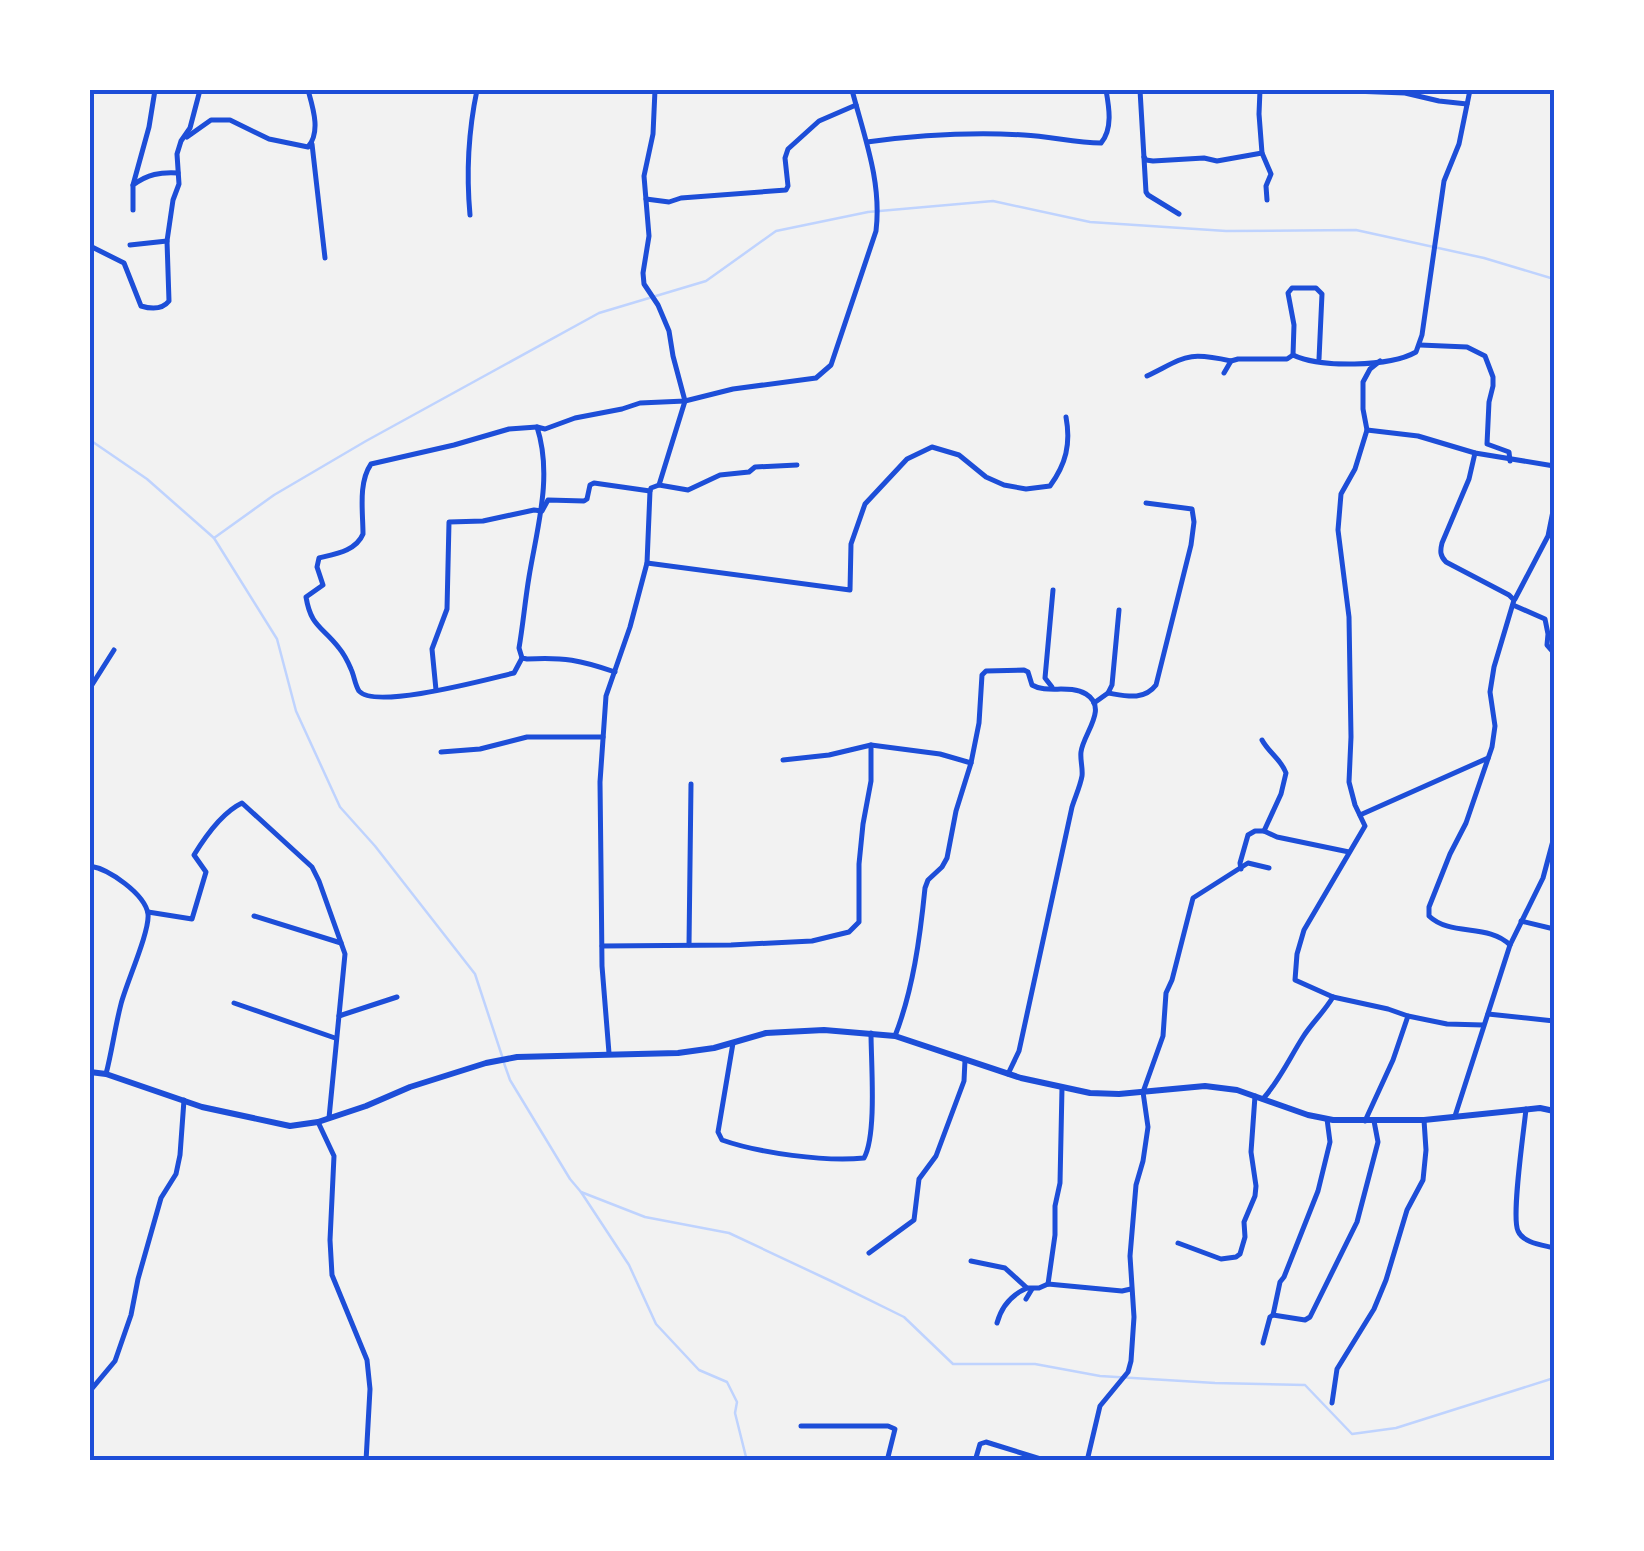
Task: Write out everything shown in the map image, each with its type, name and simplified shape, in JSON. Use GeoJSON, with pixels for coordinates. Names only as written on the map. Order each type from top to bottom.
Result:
{"type":"FeatureCollection","features":[{"type":"Feature","properties":{"kind":"street"},"geometry":{"type":"LineString","coordinates":[[133,210],[133,186],[155,90]]}},
{"type":"Feature","properties":{"kind":"street"},"geometry":{"type":"LineString","coordinates":[[90,246],[124,263],[141,306],[150,308],[169,301],[168,241],[178,184],[177,154],[190,128],[200,90]]}},
{"type":"Feature","properties":{"kind":"street"},"geometry":{"type":"LineString","coordinates":[[308,90],[315,123],[312,144],[325,258]]}},
{"type":"Feature","properties":{"kind":"street"},"geometry":{"type":"LineString","coordinates":[[470,215],[466,170],[477,90]]}},
{"type":"Feature","properties":{"kind":"street"},"geometry":{"type":"LineString","coordinates":[[655,90],[653,134],[644,176],[648,236],[644,284],[669,331],[685,401],[658,485]]}},
{"type":"Feature","properties":{"kind":"street"},"geometry":{"type":"LineString","coordinates":[[537,427],[544,461],[542,511],[518,648],[522,658],[514,673],[376,699],[359,691],[352,668],[309,614],[307,594],[323,585],[316,567],[318,558],[336,554],[360,541],[364,480],[371,464],[509,430],[537,427],[544,429],[640,403],[685,401],[733,389],[816,378],[832,364],[878,216],[867,142],[852,90]]}},
{"type":"Feature","properties":{"kind":"street"},"geometry":{"type":"LineString","coordinates":[[867,142],[976,133],[1102,143],[1110,116],[1106,90]]}},
{"type":"Feature","properties":{"kind":"street"},"geometry":{"type":"LineString","coordinates":[[1140,90],[1146,192],[1179,214]]}},
{"type":"Feature","properties":{"kind":"street"},"geometry":{"type":"LineString","coordinates":[[1260,90],[1262,153],[1271,174],[1266,186],[1267,200]]}},
{"type":"Feature","properties":{"kind":"street"},"geometry":{"type":"LineString","coordinates":[[1326,90],[1405,92],[1467,104]]}},
{"type":"Feature","properties":{"kind":"street"},"geometry":{"type":"LineString","coordinates":[[1293,355],[1306,362],[1338,364],[1380,362],[1416,352],[1444,181],[1459,144],[1470,90]]}},
{"type":"Feature","properties":{"kind":"street"},"geometry":{"type":"LineString","coordinates":[[646,199],[669,202],[786,190],[788,149],[819,120],[856,105]]}},
{"type":"Feature","properties":{"kind":"street"},"geometry":{"type":"LineString","coordinates":[[182,141],[211,120],[230,120],[269,139],[308,147],[312,144]]}},
{"type":"Feature","properties":{"kind":"street"},"geometry":{"type":"LineString","coordinates":[[1142,155],[1153,162],[1204,158],[1217,161],[1262,153]]}},
{"type":"Feature","properties":{"kind":"street"},"geometry":{"type":"LineString","coordinates":[[133,186],[145,176],[178,173]]}},
{"type":"Feature","properties":{"kind":"street"},"geometry":{"type":"LineString","coordinates":[[130,245],[168,241]]}},
{"type":"Feature","properties":{"kind":"street"},"geometry":{"type":"LineString","coordinates":[[1293,355],[1289,290],[1316,288],[1322,294],[1320,360]]}},
{"type":"Feature","properties":{"kind":"street"},"geometry":{"type":"LineString","coordinates":[[1420,346],[1466,347],[1486,356],[1493,377],[1487,444],[1510,452],[1510,460]]}},
{"type":"Feature","properties":{"kind":"street"},"geometry":{"type":"LineString","coordinates":[[1147,376],[1178,359],[1200,354],[1230,360],[1287,359],[1293,355]]}},
{"type":"Feature","properties":{"kind":"street"},"geometry":{"type":"LineString","coordinates":[[1224,373],[1230,360]]}},
{"type":"Feature","properties":{"kind":"street"},"geometry":{"type":"LineString","coordinates":[[1380,362],[1370,368],[1361,391],[1367,430],[1356,469],[1340,498],[1338,530],[1349,617],[1349,782],[1365,826],[1304,930],[1296,954],[1295,980],[1332,997],[1408,1016],[1447,1024],[1484,1025]]}},
{"type":"Feature","properties":{"kind":"street"},"geometry":{"type":"LineString","coordinates":[[647,564],[850,590],[851,544],[865,504],[907,459],[932,448],[959,455],[1004,486],[1050,486],[1060,472],[1070,436],[1066,417]]}},
{"type":"Feature","properties":{"kind":"street"},"geometry":{"type":"LineString","coordinates":[[1367,430],[1418,436],[1474,454],[1554,466]]}},
{"type":"Feature","properties":{"kind":"street"},"geometry":{"type":"LineString","coordinates":[[1474,454],[1469,479],[1442,543],[1442,558],[1545,619],[1546,645],[1554,653]]}},
{"type":"Feature","properties":{"kind":"street"},"geometry":{"type":"LineString","coordinates":[[609,1054],[602,946],[600,782],[606,696],[647,564],[650,491],[658,485],[688,490],[720,475],[749,472],[755,467],[797,466]]}},
{"type":"Feature","properties":{"kind":"street"},"geometry":{"type":"LineString","coordinates":[[542,511],[548,500],[586,500],[594,483],[650,491]]}},
{"type":"Feature","properties":{"kind":"street"},"geometry":{"type":"LineString","coordinates":[[1108,694],[1143,696],[1156,685],[1191,545],[1192,510],[1146,503]]}},
{"type":"Feature","properties":{"kind":"street"},"geometry":{"type":"LineString","coordinates":[[1510,946],[1494,933],[1440,925],[1428,916],[1428,907],[1466,823],[1492,748],[1495,726],[1490,692],[1494,667],[1514,603],[1548,536],[1554,506]]}},
{"type":"Feature","properties":{"kind":"street"},"geometry":{"type":"LineString","coordinates":[[436,690],[432,649],[447,609],[449,522],[483,521],[542,511]]}},
{"type":"Feature","properties":{"kind":"street"},"geometry":{"type":"LineString","coordinates":[[1052,687],[1044,678],[1053,590]]}},
{"type":"Feature","properties":{"kind":"street"},"geometry":{"type":"LineString","coordinates":[[1094,703],[1108,694],[1112,685],[1119,610]]}},
{"type":"Feature","properties":{"kind":"street"},"geometry":{"type":"LineString","coordinates":[[90,688],[114,650]]}},
{"type":"Feature","properties":{"kind":"street"},"geometry":{"type":"LineString","coordinates":[[522,658],[585,661],[615,672]]}},
{"type":"Feature","properties":{"kind":"street"},"geometry":{"type":"LineString","coordinates":[[894,1036],[905,1009],[919,946],[925,888],[947,858],[971,763],[984,673],[1024,670],[1035,687],[1073,689],[1086,694],[1096,713],[1081,752],[1082,777],[1072,807],[1019,1052],[1008,1074]]}},
{"type":"Feature","properties":{"kind":"street"},"geometry":{"type":"LineString","coordinates":[[442,752],[480,749],[527,737],[604,737]]}},
{"type":"Feature","properties":{"kind":"street"},"geometry":{"type":"LineString","coordinates":[[1262,740],[1286,773],[1264,831]]}},
{"type":"Feature","properties":{"kind":"street"},"geometry":{"type":"LineString","coordinates":[[783,760],[871,745],[940,754],[971,763]]}},
{"type":"Feature","properties":{"kind":"street"},"geometry":{"type":"LineString","coordinates":[[602,946],[812,941],[849,932],[858,922],[859,864],[871,781],[871,745]]}},
{"type":"Feature","properties":{"kind":"street"},"geometry":{"type":"LineString","coordinates":[[1360,815],[1488,758]]}},
{"type":"Feature","properties":{"kind":"street"},"geometry":{"type":"LineString","coordinates":[[689,946],[691,784]]}},
{"type":"Feature","properties":{"kind":"street"},"geometry":{"type":"LineString","coordinates":[[148,912],[192,919],[206,872],[194,855],[208,834],[242,803],[312,867],[341,943],[344,964],[329,1118]]}},
{"type":"Feature","properties":{"kind":"street"},"geometry":{"type":"LineString","coordinates":[[1242,869],[1240,862],[1248,835],[1255,831],[1350,852]]}},
{"type":"Feature","properties":{"kind":"street"},"geometry":{"type":"LineString","coordinates":[[1455,1117],[1510,946],[1543,878],[1553,840]]}},
{"type":"Feature","properties":{"kind":"street"},"geometry":{"type":"LineString","coordinates":[[1087,1461],[1100,1406],[1128,1372],[1131,1362],[1134,1339],[1130,1256],[1136,1185],[1148,1127],[1143,1092],[1163,1036],[1166,993],[1193,898],[1251,863],[1269,868]]}},
{"type":"Feature","properties":{"kind":"street"},"geometry":{"type":"LineString","coordinates":[[90,866],[120,880],[148,912],[147,927],[121,1003],[106,1074]]}},
{"type":"Feature","properties":{"kind":"street"},"geometry":{"type":"LineString","coordinates":[[254,916],[341,943]]}},
{"type":"Feature","properties":{"kind":"street"},"geometry":{"type":"LineString","coordinates":[[1520,922],[1554,929]]}},
{"type":"Feature","properties":{"kind":"street"},"geometry":{"type":"LineString","coordinates":[[338,1017],[397,996]]}},
{"type":"Feature","properties":{"kind":"street"},"geometry":{"type":"LineString","coordinates":[[1178,1243],[1221,1259],[1240,1254],[1244,1222],[1255,1196],[1251,1152],[1259,1098],[1279,1081],[1332,997]]}},
{"type":"Feature","properties":{"kind":"street"},"geometry":{"type":"LineString","coordinates":[[234,1003],[335,1038]]}},
{"type":"Feature","properties":{"kind":"street"},"geometry":{"type":"LineString","coordinates":[[1488,1014],[1554,1021]]}},
{"type":"Feature","properties":{"kind":"street"},"geometry":{"type":"LineString","coordinates":[[1365,1121],[1408,1016]]}},
{"type":"Feature","properties":{"kind":"street"},"geometry":{"type":"LineString","coordinates":[[90,1072],[202,1107],[290,1126],[318,1122],[410,1087],[516,1057],[678,1053],[784,1030],[824,1030],[894,1036],[1008,1074],[1090,1093],[1205,1086],[1237,1090],[1308,1115],[1365,1121],[1424,1120],[1540,1108],[1554,1111]]}},
{"type":"Feature","properties":{"kind":"street"},"geometry":{"type":"LineString","coordinates":[[732,1043],[718,1132],[722,1140],[794,1154],[854,1159],[864,1158],[868,1153],[871,1134],[871,1033]]}},
{"type":"Feature","properties":{"kind":"street"},"geometry":{"type":"LineString","coordinates":[[870,1253],[914,1220],[919,1180],[936,1156],[964,1080],[966,1060]]}},
{"type":"Feature","properties":{"kind":"street"},"geometry":{"type":"LineString","coordinates":[[1048,1284],[1060,1183],[1062,1088]]}},
{"type":"Feature","properties":{"kind":"street"},"geometry":{"type":"LineString","coordinates":[[90,1391],[115,1361],[131,1315],[161,1198],[176,1174],[184,1100]]}},
{"type":"Feature","properties":{"kind":"street"},"geometry":{"type":"LineString","coordinates":[[1526,1109],[1516,1200],[1517,1230],[1528,1241],[1554,1248]]}},
{"type":"Feature","properties":{"kind":"street"},"geometry":{"type":"LineString","coordinates":[[1262,1343],[1280,1282],[1318,1192],[1330,1142],[1327,1119]]}},
{"type":"Feature","properties":{"kind":"street"},"geometry":{"type":"LineString","coordinates":[[1332,1403],[1337,1369],[1374,1308],[1407,1210],[1423,1180],[1424,1120]]}},
{"type":"Feature","properties":{"kind":"street"},"geometry":{"type":"LineString","coordinates":[[1273,1315],[1305,1320],[1320,1300],[1363,1203],[1378,1142],[1374,1121]]}},
{"type":"Feature","properties":{"kind":"street"},"geometry":{"type":"LineString","coordinates":[[318,1122],[334,1156],[332,1275],[367,1360],[370,1389],[366,1461]]}},
{"type":"Feature","properties":{"kind":"street"},"geometry":{"type":"LineString","coordinates":[[972,1261],[1004,1268],[1029,1288]]}},
{"type":"Feature","properties":{"kind":"street"},"geometry":{"type":"LineString","coordinates":[[997,1324],[1001,1309],[1029,1288],[1048,1284],[1131,1289]]}},
{"type":"Feature","properties":{"kind":"street"},"geometry":{"type":"LineString","coordinates":[[1026,1299],[1029,1288]]}},
{"type":"Feature","properties":{"kind":"street"},"geometry":{"type":"LineString","coordinates":[[801,1426],[888,1426],[895,1429],[886,1461]]}},
{"type":"Feature","properties":{"kind":"street"},"geometry":{"type":"LineString","coordinates":[[975,1461],[980,1444],[986,1442],[1047,1461]]}},
{"type":"Feature","properties":{"kind":"waterway"},"geometry":{"type":"LineString","coordinates":[[214,538],[274,495],[366,441],[599,313],[706,281],[776,231],[868,212],[993,201],[1090,222],[1226,231],[1356,230],[1484,258],[1554,279]]}},
{"type":"Feature","properties":{"kind":"waterway"},"geometry":{"type":"LineString","coordinates":[[90,440],[147,479],[214,538],[277,639],[296,711],[340,807],[475,974],[502,1056]]}},
{"type":"Feature","properties":{"kind":"waterway"},"geometry":{"type":"LineString","coordinates":[[504,1063],[510,1080],[581,1192],[645,1217],[729,1233],[904,1317],[953,1364],[1035,1364],[1100,1376],[1305,1385],[1352,1434],[1396,1428],[1554,1378]]}},
{"type":"Feature","properties":{"kind":"waterway"},"geometry":{"type":"LineString","coordinates":[[581,1192],[629,1265],[656,1324],[699,1370],[727,1382],[737,1402],[735,1413],[747,1461]]}}]}
